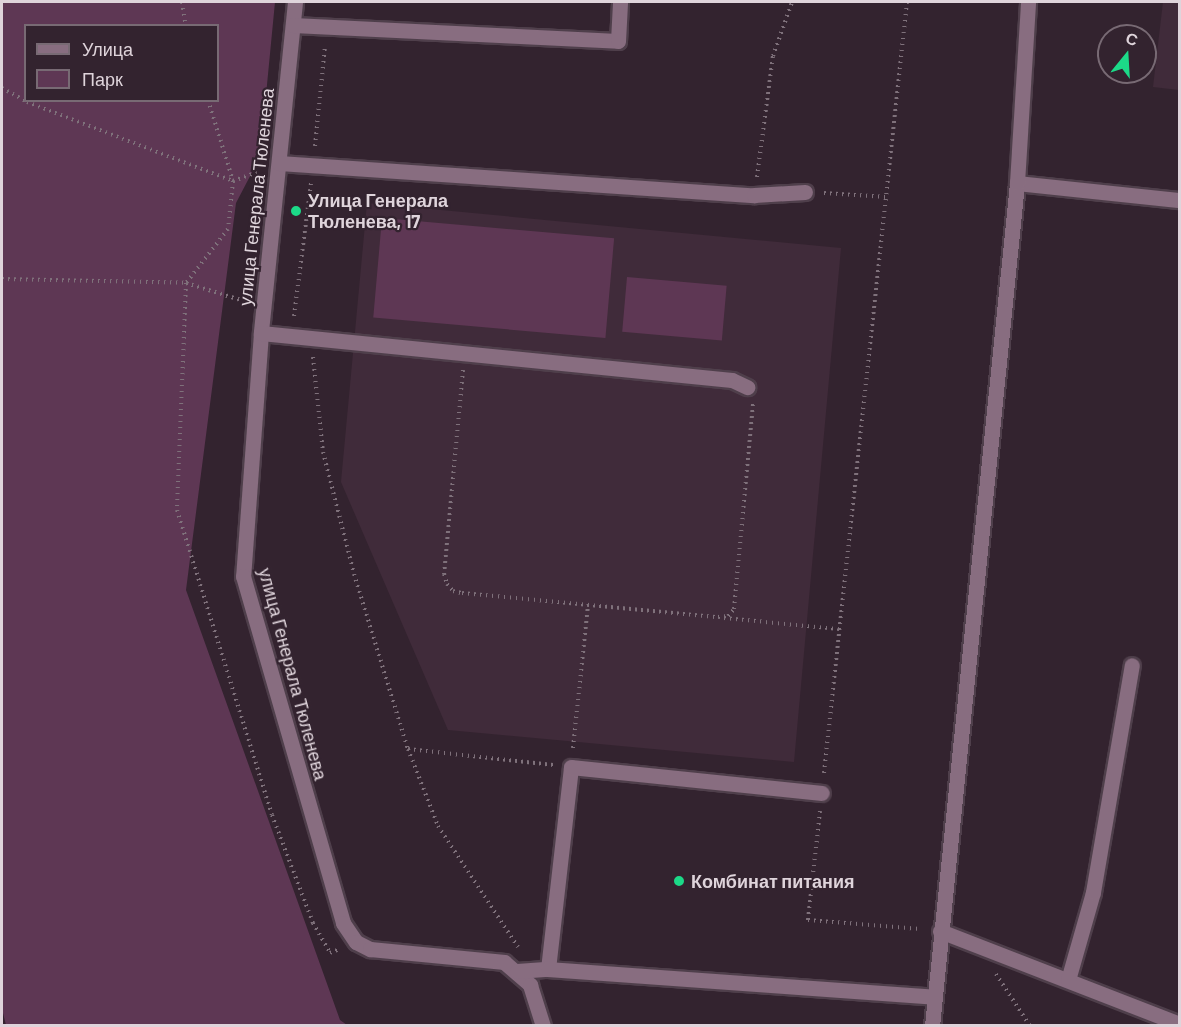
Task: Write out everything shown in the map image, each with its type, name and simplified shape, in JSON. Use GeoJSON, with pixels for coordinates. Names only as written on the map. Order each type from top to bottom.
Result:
{"type":"FeatureCollection","features":[{"type":"Feature","properties":{"kind":"street","name":"улица Генерала Тюленева"},"geometry":{"type":"LineString","coordinates":[[295,2],[263,307],[243,576],[343,923],[356,942],[370,949],[504,962],[517,971]]}},
{"type":"Feature","properties":{"kind":"street"},"geometry":{"type":"LineString","coordinates":[[293,25],[618,40],[620,2]]}},
{"type":"Feature","properties":{"kind":"street"},"geometry":{"type":"LineString","coordinates":[[932,1026],[1017,183],[1028,2]]}},
{"type":"Feature","properties":{"kind":"street"},"geometry":{"type":"LineString","coordinates":[[279,163],[754,195],[805,192]]}},
{"type":"Feature","properties":{"kind":"street"},"geometry":{"type":"LineString","coordinates":[[1017,183],[1179,200]]}},
{"type":"Feature","properties":{"kind":"street"},"geometry":{"type":"LineString","coordinates":[[261,333],[732,380],[747,387]]}},
{"type":"Feature","properties":{"kind":"street"},"geometry":{"type":"LineString","coordinates":[[1068,980],[1093,892],[1132,665]]}},
{"type":"Feature","properties":{"kind":"street"},"geometry":{"type":"LineString","coordinates":[[543,969],[571,767],[822,793]]}},
{"type":"Feature","properties":{"kind":"street"},"geometry":{"type":"LineString","coordinates":[[940,931],[1179,1024]]}},
{"type":"Feature","properties":{"kind":"street"},"geometry":{"type":"LineString","coordinates":[[517,971],[543,969],[934,997]]}},
{"type":"Feature","properties":{"kind":"street"},"geometry":{"type":"LineString","coordinates":[[517,971],[530,985],[543,1026]]}},
{"type":"Feature","properties":{"kind":"path"},"geometry":{"type":"LineString","coordinates":[[182,2],[186,24]]}},
{"type":"Feature","properties":{"kind":"path"},"geometry":{"type":"LineString","coordinates":[[754,195],[773,56],[792,2]]}},
{"type":"Feature","properties":{"kind":"path"},"geometry":{"type":"LineString","coordinates":[[907,2],[808,920],[940,931]]}},
{"type":"Feature","properties":{"kind":"path"},"geometry":{"type":"LineString","coordinates":[[2,88],[24,100]]}},
{"type":"Feature","properties":{"kind":"path"},"geometry":{"type":"LineString","coordinates":[[27,102],[233,181],[279,163]]}},
{"type":"Feature","properties":{"kind":"path"},"geometry":{"type":"LineString","coordinates":[[805,192],[886,197]]}},
{"type":"Feature","properties":{"kind":"path"},"geometry":{"type":"LineString","coordinates":[[2,279],[186,283],[312,322],[311,338],[323,452],[354,574],[408,749],[438,826],[521,952],[543,969]]}},
{"type":"Feature","properties":{"kind":"path"},"geometry":{"type":"LineString","coordinates":[[465,355],[444,574],[447,584],[453,591],[839,629]]}},
{"type":"Feature","properties":{"kind":"path"},"geometry":{"type":"LineString","coordinates":[[717,617],[728,616],[734,609],[753,398],[747,387]]}},
{"type":"Feature","properties":{"kind":"path"},"geometry":{"type":"LineString","coordinates":[[408,749],[571,767],[588,605]]}},
{"type":"Feature","properties":{"kind":"path"},"geometry":{"type":"LineString","coordinates":[[976,945],[1030,1026]]}},
{"type":"Feature","properties":{"kind":"shaded area"},"geometry":{"type":"Polygon","coordinates":[[[1163,2],[1179,2],[1179,90],[1153,87],[1153,84],[1157,84],[1157,53],[1163,2]]]}},
{"type":"Feature","properties":{"kind":"shaded area"},"geometry":{"type":"Polygon","coordinates":[[[367,203],[841,248],[794,762],[448,730],[341,482],[367,203]]]}},
{"type":"Feature","properties":{"kind":"green space"},"geometry":{"type":"Polygon","coordinates":[[[2,2],[275,2],[260,157],[236,203],[186,590],[340,1020],[347,1025],[6,1025],[2,1009],[2,2]]]}},
{"type":"Feature","properties":{"kind":"green space"},"geometry":{"type":"Polygon","coordinates":[[[382,218],[614,238],[605,338],[373,318],[382,218]]]}},
{"type":"Feature","properties":{"kind":"green space"},"geometry":{"type":"Polygon","coordinates":[[[627,277],[727,286],[722,341],[622,332],[627,277]]]}},
{"type":"Feature","properties":{"kind":"place","name":"Улица Генерала Тюленева, 17"},"geometry":{"type":"Point","coordinates":[296,211]}},
{"type":"Feature","properties":{"kind":"place","name":"Комбинат питания"},"geometry":{"type":"Point","coordinates":[679,881]}}]}
